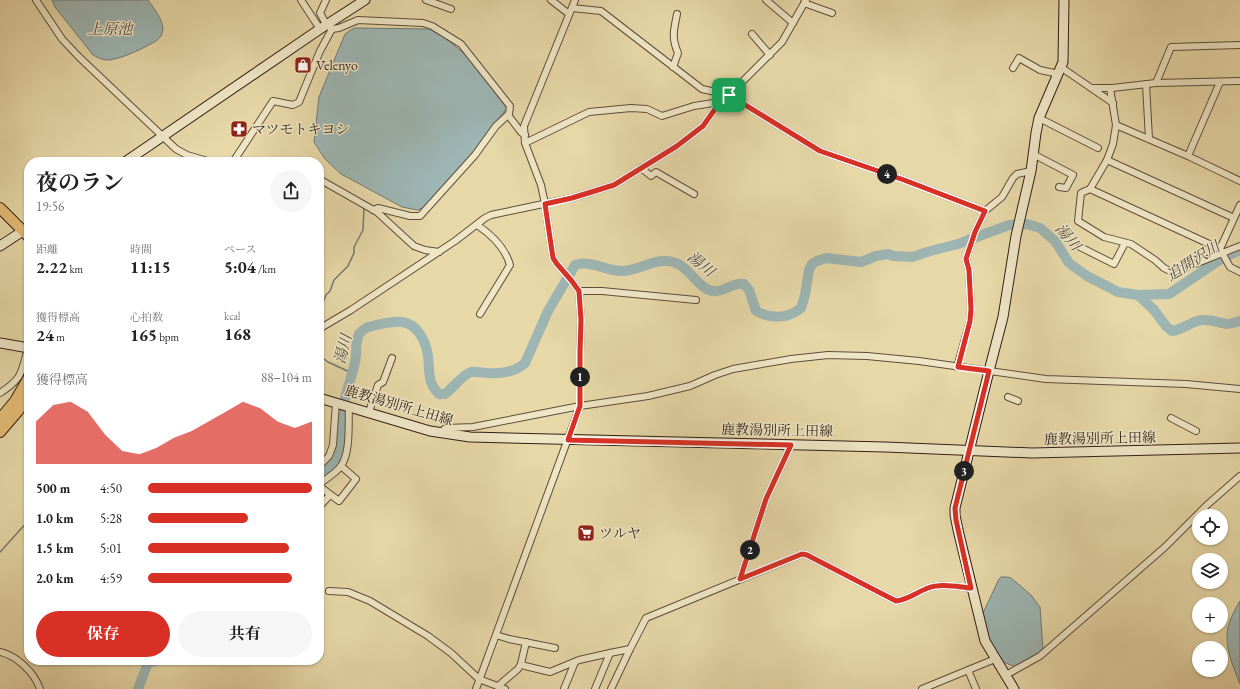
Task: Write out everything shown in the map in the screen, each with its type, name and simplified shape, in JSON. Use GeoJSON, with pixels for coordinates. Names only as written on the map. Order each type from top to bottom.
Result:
{"type":"FeatureCollection","features":[{"type":"Feature","properties":{"kind":"main road"},"geometry":{"type":"LineString","coordinates":[[0,208],[24,228]]}},
{"type":"Feature","properties":{"kind":"main road"},"geometry":{"type":"LineString","coordinates":[[0,419],[15,402],[24,386]]}},
{"type":"Feature","properties":{"kind":"main road"},"geometry":{"type":"LineString","coordinates":[[0,432],[24,402]]}},
{"type":"Feature","properties":{"kind":"street"},"geometry":{"type":"LineString","coordinates":[[36,0],[62,39],[79,57],[163,135],[176,149],[196,157]]}},
{"type":"Feature","properties":{"kind":"street"},"geometry":{"type":"LineString","coordinates":[[300,0],[326,27],[339,28],[358,20],[423,22],[432,26],[461,44],[510,106],[508,115],[496,126],[476,155],[420,216],[410,216],[378,208],[373,210]]}},
{"type":"Feature","properties":{"kind":"street"},"geometry":{"type":"LineString","coordinates":[[235,157],[273,101],[293,105],[299,102],[320,51],[326,27],[320,13],[326,0]]}},
{"type":"Feature","properties":{"kind":"street"},"geometry":{"type":"LineString","coordinates":[[132,157],[365,0]]}},
{"type":"Feature","properties":{"kind":"street"},"geometry":{"type":"LineString","coordinates":[[426,0],[452,9]]}},
{"type":"Feature","properties":{"kind":"street"},"geometry":{"type":"LineString","coordinates":[[552,0],[569,14]]}},
{"type":"Feature","properties":{"kind":"street"},"geometry":{"type":"LineString","coordinates":[[476,689],[580,406],[581,320],[579,291],[553,258],[545,204],[526,143],[524,126],[575,0]]}},
{"type":"Feature","properties":{"kind":"street"},"geometry":{"type":"LineString","coordinates":[[766,0],[793,22]]}},
{"type":"Feature","properties":{"kind":"street"},"geometry":{"type":"LineString","coordinates":[[1014,689],[995,659],[984,637],[971,588],[955,515],[956,502],[1003,317],[1009,272],[1019,219],[1031,171],[1039,118],[1060,71],[1064,57],[1064,0]]}},
{"type":"Feature","properties":{"kind":"street"},"geometry":{"type":"LineString","coordinates":[[324,326],[439,252],[485,218],[498,212],[572,198],[614,185],[677,146],[703,126],[720,102],[729,95],[782,42],[805,2],[832,13]]}},
{"type":"Feature","properties":{"kind":"street"},"geometry":{"type":"LineString","coordinates":[[572,8],[601,11],[702,89],[729,95],[820,151],[904,180],[985,211]]}},
{"type":"Feature","properties":{"kind":"street"},"geometry":{"type":"LineString","coordinates":[[673,67],[678,53],[674,43],[673,32],[677,14]]}},
{"type":"Feature","properties":{"kind":"street"},"geometry":{"type":"LineString","coordinates":[[752,34],[770,55]]}},
{"type":"Feature","properties":{"kind":"street"},"geometry":{"type":"LineString","coordinates":[[1156,84],[1171,47],[1240,45]]}},
{"type":"Feature","properties":{"kind":"street"},"geometry":{"type":"LineString","coordinates":[[1013,68],[1019,58],[1040,70],[1060,71],[1092,88],[1112,103]]}},
{"type":"Feature","properties":{"kind":"street"},"geometry":{"type":"LineString","coordinates":[[1092,88],[1110,88],[1146,84],[1240,81]]}},
{"type":"Feature","properties":{"kind":"street"},"geometry":{"type":"LineString","coordinates":[[1188,156],[1220,82]]}},
{"type":"Feature","properties":{"kind":"street"},"geometry":{"type":"LineString","coordinates":[[1146,84],[1149,139]]}},
{"type":"Feature","properties":{"kind":"street"},"geometry":{"type":"LineString","coordinates":[[1110,88],[1116,125],[1115,136],[1107,160],[1090,189],[1081,193],[1078,221],[1104,237],[1131,244],[1164,268],[1172,272],[1223,254],[1240,246]]}},
{"type":"Feature","properties":{"kind":"street"},"geometry":{"type":"LineString","coordinates":[[526,143],[589,112],[631,108],[647,109],[662,116],[694,106],[720,102]]}},
{"type":"Feature","properties":{"kind":"street"},"geometry":{"type":"LineString","coordinates":[[508,115],[525,135]]}},
{"type":"Feature","properties":{"kind":"street"},"geometry":{"type":"LineString","coordinates":[[1039,118],[1098,148]]}},
{"type":"Feature","properties":{"kind":"street"},"geometry":{"type":"LineString","coordinates":[[1116,125],[1188,156],[1240,181]]}},
{"type":"Feature","properties":{"kind":"street"},"geometry":{"type":"LineString","coordinates":[[1033,154],[1073,174],[1066,188],[1059,187]]}},
{"type":"Feature","properties":{"kind":"street"},"geometry":{"type":"LineString","coordinates":[[1107,160],[1234,218]]}},
{"type":"Feature","properties":{"kind":"street"},"geometry":{"type":"LineString","coordinates":[[641,168],[651,176],[656,172],[694,194]]}},
{"type":"Feature","properties":{"kind":"street"},"geometry":{"type":"LineString","coordinates":[[958,367],[970,321],[970,293],[966,259],[975,232],[985,211],[1002,197],[1017,174],[1031,171]]}},
{"type":"Feature","properties":{"kind":"street"},"geometry":{"type":"LineString","coordinates":[[324,182],[373,210],[414,246],[425,250],[439,252]]}},
{"type":"Feature","properties":{"kind":"street"},"geometry":{"type":"LineString","coordinates":[[1090,189],[1223,254],[1230,267],[1240,272]]}},
{"type":"Feature","properties":{"kind":"street"},"geometry":{"type":"LineString","coordinates":[[1223,254],[1234,218],[1240,205]]}},
{"type":"Feature","properties":{"kind":"street"},"geometry":{"type":"LineString","coordinates":[[477,224],[491,234],[507,254],[510,265],[480,314]]}},
{"type":"Feature","properties":{"kind":"street"},"geometry":{"type":"LineString","coordinates":[[0,246],[24,233]]}},
{"type":"Feature","properties":{"kind":"street"},"geometry":{"type":"LineString","coordinates":[[1080,247],[1114,264],[1125,243]]}},
{"type":"Feature","properties":{"kind":"street"},"geometry":{"type":"LineString","coordinates":[[579,291],[597,290],[696,300]]}},
{"type":"Feature","properties":{"kind":"street"},"geometry":{"type":"LineString","coordinates":[[0,343],[24,347]]}},
{"type":"Feature","properties":{"kind":"street"},"geometry":{"type":"LineString","coordinates":[[443,434],[444,429],[447,428],[473,427],[580,406],[678,390],[733,369],[791,359],[828,355],[867,356],[918,361],[1046,379],[1186,384],[1240,389]]}},
{"type":"Feature","properties":{"kind":"street"},"geometry":{"type":"LineString","coordinates":[[368,412],[378,385],[383,382],[392,358]]}},
{"type":"Feature","properties":{"kind":"street"},"geometry":{"type":"LineString","coordinates":[[0,393],[18,379],[24,364]]}},
{"type":"Feature","properties":{"kind":"street"},"geometry":{"type":"LineString","coordinates":[[1008,397],[1018,401]]}},
{"type":"Feature","properties":{"kind":"street","name":"鹿教湯別所上田線"},"geometry":{"type":"LineString","coordinates":[[324,399],[443,434],[470,437],[1068,453],[1240,448]]}},
{"type":"Feature","properties":{"kind":"street"},"geometry":{"type":"LineString","coordinates":[[324,481],[341,466],[344,458],[347,444],[343,404]]}},
{"type":"Feature","properties":{"kind":"street"},"geometry":{"type":"LineString","coordinates":[[324,461],[329,456],[333,445],[343,404]]}},
{"type":"Feature","properties":{"kind":"street"},"geometry":{"type":"LineString","coordinates":[[1171,418],[1196,431]]}},
{"type":"Feature","properties":{"kind":"street"},"geometry":{"type":"LineString","coordinates":[[740,579],[766,499],[791,445]]}},
{"type":"Feature","properties":{"kind":"street"},"geometry":{"type":"LineString","coordinates":[[324,490],[339,501],[356,479],[341,466]]}},
{"type":"Feature","properties":{"kind":"street"},"geometry":{"type":"LineString","coordinates":[[1006,675],[1040,656],[1165,547],[1207,505],[1240,476]]}},
{"type":"Feature","properties":{"kind":"street"},"geometry":{"type":"LineString","coordinates":[[324,502],[330,495]]}},
{"type":"Feature","properties":{"kind":"street"},"geometry":{"type":"LineString","coordinates":[[611,689],[646,618],[802,554],[807,555],[896,601],[902,601],[929,588],[943,586],[971,588]]}},
{"type":"Feature","properties":{"kind":"street"},"geometry":{"type":"LineString","coordinates":[[329,591],[348,592],[370,601],[428,636],[451,653],[479,679],[505,689]]}},
{"type":"Feature","properties":{"kind":"street"},"geometry":{"type":"LineString","coordinates":[[496,635],[555,648]]}},
{"type":"Feature","properties":{"kind":"street"},"geometry":{"type":"LineString","coordinates":[[498,686],[518,669],[521,664],[526,642]]}},
{"type":"Feature","properties":{"kind":"street"},"geometry":{"type":"LineString","coordinates":[[521,664],[550,672],[575,662],[630,649]]}},
{"type":"Feature","properties":{"kind":"street"},"geometry":{"type":"LineString","coordinates":[[0,652],[16,658],[34,678],[40,689]]}},
{"type":"Feature","properties":{"kind":"street"},"geometry":{"type":"LineString","coordinates":[[595,689],[610,653]]}},
{"type":"Feature","properties":{"kind":"street"},"geometry":{"type":"LineString","coordinates":[[922,689],[995,659]]}},
{"type":"Feature","properties":{"kind":"street"},"geometry":{"type":"LineString","coordinates":[[564,689],[575,662]]}},
{"type":"Feature","properties":{"kind":"street"},"geometry":{"type":"LineString","coordinates":[[968,670],[976,689]]}},
{"type":"Feature","properties":{"kind":"water","name":"上原池"},"geometry":{"type":"Polygon","coordinates":[[[52,0],[148,0],[161,20],[163,31],[161,36],[156,41],[138,50],[110,60],[103,60],[93,55],[55,7],[52,0]]]}},
{"type":"Feature","properties":{"kind":"water"},"geometry":{"type":"Polygon","coordinates":[[[354,28],[430,29],[443,36],[468,57],[507,108],[450,182],[423,208],[417,210],[402,207],[341,174],[325,159],[314,142],[319,97],[345,34],[354,28]]]}},
{"type":"Feature","properties":{"kind":"water"},"geometry":{"type":"Polygon","coordinates":[[[1001,577],[1011,578],[1031,595],[1040,607],[1043,649],[1018,665],[1013,666],[999,660],[985,629],[983,613],[1001,577]]]}},
{"type":"Feature","properties":{"kind":"water"},"geometry":{"type":"Polygon","coordinates":[[[1240,601],[1240,684],[1233,667],[1227,641],[1228,628],[1233,613],[1240,601]]]}},
{"type":"Feature","properties":{"kind":"waterway"},"geometry":{"type":"LineString","coordinates":[[324,300],[330,291],[334,280],[348,266],[354,253],[354,247],[363,230],[364,208]]}},
{"type":"Feature","properties":{"kind":"waterway","name":"湯川"},"geometry":{"type":"LineString","coordinates":[[324,471],[335,461],[338,453],[343,407],[355,362],[357,340],[362,331],[368,327],[395,322],[408,323],[413,326],[420,334],[425,345],[432,386],[439,394],[445,394],[464,376],[471,372],[502,373],[512,371],[525,363],[548,311],[575,265],[592,264],[609,269],[627,271],[655,262],[669,261],[686,269],[703,286],[712,291],[744,284],[749,290],[756,311],[761,314],[779,317],[796,312],[801,308],[805,295],[809,270],[812,264],[817,261],[826,258],[861,262],[876,256],[888,254],[893,256],[912,257],[958,244],[1009,225],[1027,224],[1040,228],[1055,241],[1069,263],[1087,276],[1118,292],[1138,295],[1169,294],[1221,259],[1240,250]]}},
{"type":"Feature","properties":{"kind":"waterway","name":"湯川"},"geometry":{"type":"LineString","coordinates":[[1138,295],[1154,310],[1166,326],[1172,331],[1202,320],[1227,324],[1240,321]]}},
{"type":"Feature","properties":{"kind":"waterway"},"geometry":{"type":"LineString","coordinates":[[324,359],[352,373]]}},
{"type":"Feature","properties":{"kind":"waterway"},"geometry":{"type":"LineString","coordinates":[[0,552],[24,526]]}},
{"type":"Feature","properties":{"kind":"waterway","name":"湯川"},"geometry":{"type":"LineString","coordinates":[[138,689],[147,665]]}},
{"type":"Feature","properties":{"kind":"place","name":"Velenyo"},"geometry":{"type":"Point","coordinates":[303,65]}},
{"type":"Feature","properties":{"kind":"place","name":"マツモトキヨシ"},"geometry":{"type":"Point","coordinates":[239,129]}},
{"type":"Feature","properties":{"kind":"place","name":"ツルヤ"},"geometry":{"type":"Point","coordinates":[586,533]}},
{"type":"Feature","properties":{"kind":"route"},"geometry":{"type":"LineString","coordinates":[[729,95],[820,151],[904,180],[985,211],[975,232],[966,259],[969,270],[971,309],[970,321],[958,367],[989,371],[955,508],[956,520],[971,588],[943,586],[929,588],[902,601],[896,601],[807,555],[802,554],[740,579],[752,547],[766,499],[791,445],[568,440],[580,406],[581,320],[579,291],[553,258],[545,204],[572,198],[614,185],[677,146],[703,126],[720,102],[729,95]]}},
{"type":"Feature","properties":{"kind":"water label","name":"追開沢川"},"geometry":{"type":"Point","coordinates":[1193,261]}}]}
